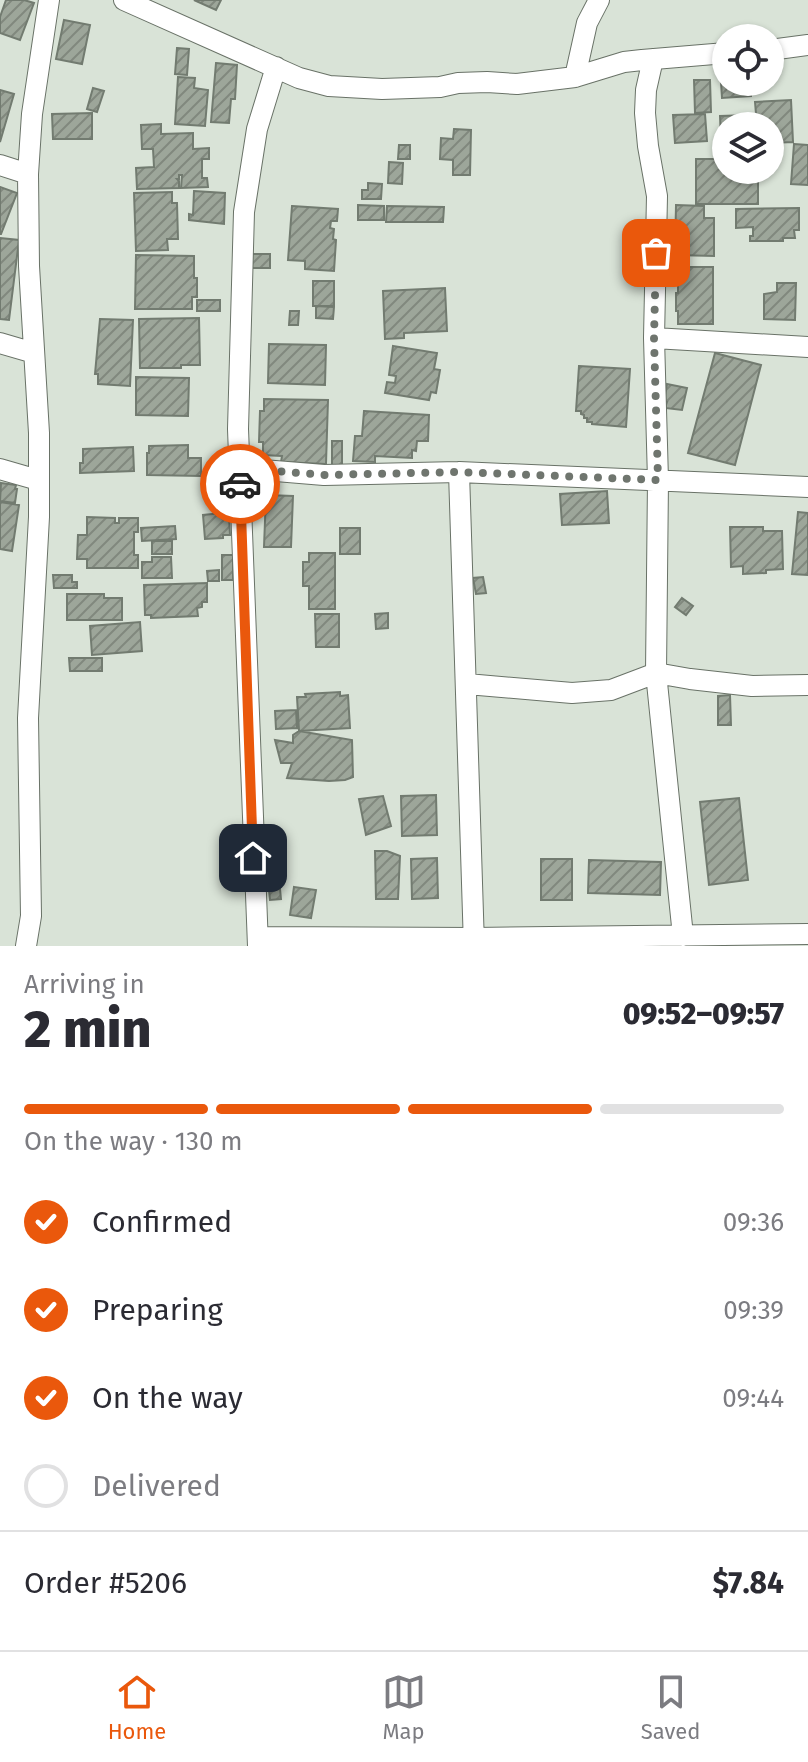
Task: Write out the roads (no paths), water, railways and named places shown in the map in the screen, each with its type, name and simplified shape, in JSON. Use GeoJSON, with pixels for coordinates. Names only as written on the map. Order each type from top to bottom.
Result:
{"type":"FeatureCollection","features":[{"type":"Feature","properties":{"kind":"street"},"geometry":{"type":"LineString","coordinates":[[26,946],[31,916],[28,718],[39,517],[39,433],[29,266],[28,174],[32,114],[49,0]]}},
{"type":"Feature","properties":{"kind":"street"},"geometry":{"type":"LineString","coordinates":[[124,0],[299,78],[329,86],[382,89],[440,87],[458,83],[517,84],[575,77],[624,62],[712,54]]}},
{"type":"Feature","properties":{"kind":"street"},"geometry":{"type":"LineString","coordinates":[[575,77],[587,23],[599,0]]}},
{"type":"Feature","properties":{"kind":"street"},"geometry":{"type":"LineString","coordinates":[[784,48],[808,45]]}},
{"type":"Feature","properties":{"kind":"street"},"geometry":{"type":"LineString","coordinates":[[653,59],[645,113],[657,196],[654,338],[658,480],[656,673],[683,936]]}},
{"type":"Feature","properties":{"kind":"street"},"geometry":{"type":"LineString","coordinates":[[276,67],[257,129],[244,212],[238,429],[258,941],[474,942],[808,934]]}},
{"type":"Feature","properties":{"kind":"street"},"geometry":{"type":"LineString","coordinates":[[0,165],[28,174]]}},
{"type":"Feature","properties":{"kind":"street"},"geometry":{"type":"LineString","coordinates":[[654,338],[808,347]]}},
{"type":"Feature","properties":{"kind":"street"},"geometry":{"type":"LineString","coordinates":[[0,343],[34,353]]}},
{"type":"Feature","properties":{"kind":"street"},"geometry":{"type":"LineString","coordinates":[[240,468],[324,475],[459,472],[808,487]]}},
{"type":"Feature","properties":{"kind":"street"},"geometry":{"type":"LineString","coordinates":[[0,469],[38,480]]}},
{"type":"Feature","properties":{"kind":"street"},"geometry":{"type":"LineString","coordinates":[[459,472],[474,942]]}},
{"type":"Feature","properties":{"kind":"street"},"geometry":{"type":"LineString","coordinates":[[467,684],[572,693],[611,690],[656,673],[752,686],[808,685]]}}]}
